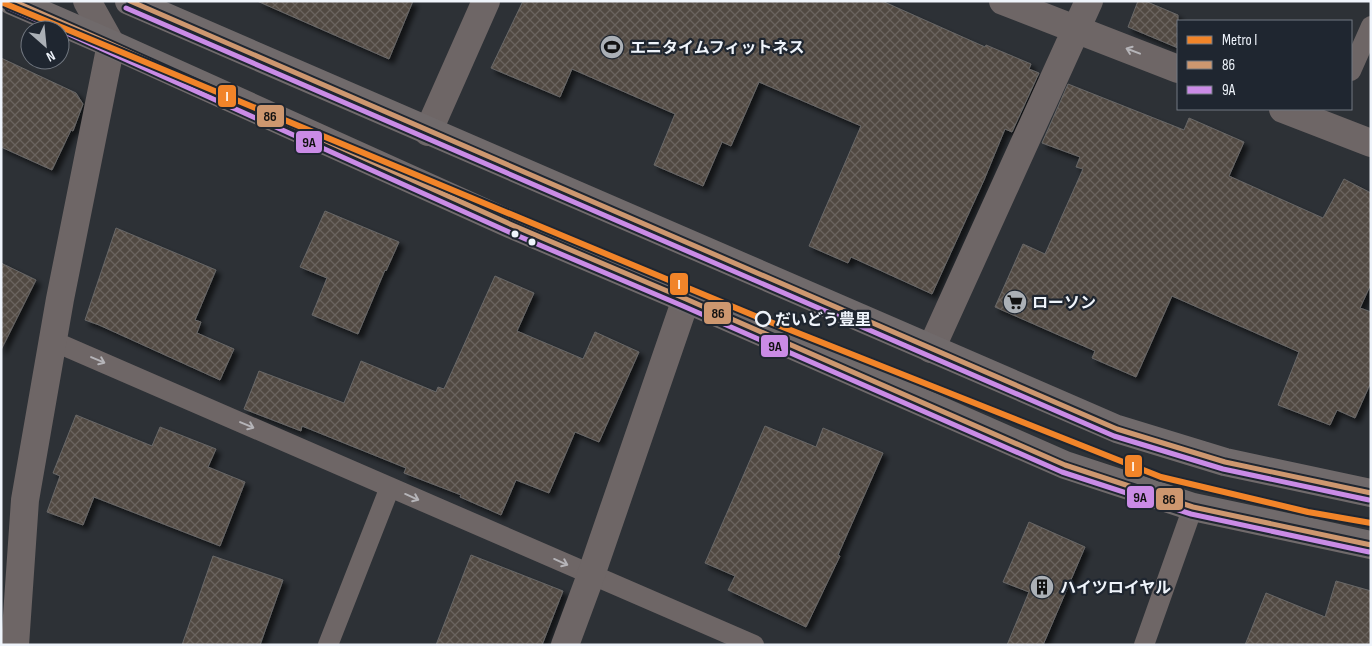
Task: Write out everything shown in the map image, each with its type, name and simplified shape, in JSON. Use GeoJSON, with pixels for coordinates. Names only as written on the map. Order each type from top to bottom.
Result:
{"type":"FeatureCollection","features":[{"type":"Feature","properties":{"kind":"highway"},"geometry":{"type":"LineString","coordinates":[[12,1],[512,225],[1065,465],[1194,507],[1371,545]]}},
{"type":"Feature","properties":{"kind":"highway"},"geometry":{"type":"LineString","coordinates":[[129,1],[1117,429],[1225,462],[1371,493]]}},
{"type":"Feature","properties":{"kind":"street"},"geometry":{"type":"LineString","coordinates":[[15,645],[10,583],[53,341],[111,44],[88,1]]}},
{"type":"Feature","properties":{"kind":"street"},"geometry":{"type":"LineString","coordinates":[[428,132],[486,1]]}},
{"type":"Feature","properties":{"kind":"street"},"geometry":{"type":"LineString","coordinates":[[1003,1],[1177,69]]}},
{"type":"Feature","properties":{"kind":"street"},"geometry":{"type":"LineString","coordinates":[[931,349],[1089,1]]}},
{"type":"Feature","properties":{"kind":"street"},"geometry":{"type":"LineString","coordinates":[[1289,110],[1330,117],[1371,144]]}},
{"type":"Feature","properties":{"kind":"street"},"geometry":{"type":"LineString","coordinates":[[565,645],[686,300]]}},
{"type":"Feature","properties":{"kind":"lane"},"geometry":{"type":"LineString","coordinates":[[1352,69],[1371,26]]}},
{"type":"Feature","properties":{"kind":"lane"},"geometry":{"type":"LineString","coordinates":[[53,341],[754,645]]}},
{"type":"Feature","properties":{"kind":"lane"},"geometry":{"type":"LineString","coordinates":[[328,645],[390,487]]}},
{"type":"Feature","properties":{"kind":"lane"},"geometry":{"type":"LineString","coordinates":[[1144,645],[1194,507]]}},
{"type":"Feature","properties":{"kind":"building"},"geometry":{"type":"Polygon","coordinates":[[[257,1],[413,1],[389,59],[257,1]]]}},
{"type":"Feature","properties":{"kind":"building"},"geometry":{"type":"Polygon","coordinates":[[[523,1],[882,1],[985,47],[986,45],[1031,64],[1029,69],[1039,73],[1012,132],[1005,129],[932,294],[851,257],[848,263],[809,246],[861,126],[759,82],[731,146],[722,142],[703,186],[654,165],[675,114],[572,69],[560,97],[491,68],[523,1]]]}},
{"type":"Feature","properties":{"kind":"building"},"geometry":{"type":"Polygon","coordinates":[[[1138,1],[1145,1],[1178,15],[1177,48],[1128,27],[1138,1]]]}},
{"type":"Feature","properties":{"kind":"building"},"geometry":{"type":"Polygon","coordinates":[[[1,58],[20,67],[20,70],[27,70],[76,93],[83,104],[73,131],[71,130],[52,170],[1,147],[1,58]]]}},
{"type":"Feature","properties":{"kind":"building"},"geometry":{"type":"Polygon","coordinates":[[[1068,84],[1184,130],[1189,118],[1244,142],[1229,176],[1323,218],[1344,179],[1371,193],[1371,284],[1360,308],[1371,312],[1371,382],[1355,418],[1337,410],[1330,425],[1278,405],[1299,352],[1172,296],[1136,377],[1092,358],[1095,351],[995,307],[1023,244],[1045,254],[1083,169],[1076,167],[1080,157],[1042,143],[1068,84]]]}},
{"type":"Feature","properties":{"kind":"building"},"geometry":{"type":"Polygon","coordinates":[[[325,211],[399,242],[358,334],[312,315],[327,278],[300,267],[325,211]]]}},
{"type":"Feature","properties":{"kind":"building"},"geometry":{"type":"Polygon","coordinates":[[[116,228],[216,270],[195,320],[201,322],[197,333],[234,349],[220,380],[85,320],[116,228]]]}},
{"type":"Feature","properties":{"kind":"building"},"geometry":{"type":"Polygon","coordinates":[[[1,263],[36,280],[1,350],[1,263]]]}},
{"type":"Feature","properties":{"kind":"building"},"geometry":{"type":"Polygon","coordinates":[[[495,276],[534,293],[517,331],[583,359],[595,332],[639,352],[599,442],[575,432],[549,493],[516,480],[501,515],[460,497],[461,495],[404,473],[406,468],[302,426],[301,431],[244,409],[259,371],[344,403],[361,361],[436,392],[438,387],[444,389],[495,276]]]}},
{"type":"Feature","properties":{"kind":"building"},"geometry":{"type":"Polygon","coordinates":[[[76,415],[152,446],[160,427],[216,449],[208,467],[245,482],[220,546],[94,497],[83,525],[47,512],[60,476],[53,473],[76,415]]]}},
{"type":"Feature","properties":{"kind":"building"},"geometry":{"type":"Polygon","coordinates":[[[765,426],[816,447],[823,428],[883,453],[838,555],[840,556],[806,627],[728,590],[735,576],[705,563],[765,426]]]}},
{"type":"Feature","properties":{"kind":"building","name":"ハイツロイヤル"},"geometry":{"type":"Polygon","coordinates":[[[1029,522],[1085,547],[1043,645],[1007,645],[1029,592],[1003,582],[1029,522]]]}},
{"type":"Feature","properties":{"kind":"building"},"geometry":{"type":"Polygon","coordinates":[[[471,555],[563,591],[542,645],[436,645],[471,555]]]}},
{"type":"Feature","properties":{"kind":"building"},"geometry":{"type":"Polygon","coordinates":[[[213,556],[283,580],[260,645],[182,645],[213,556]]]}},
{"type":"Feature","properties":{"kind":"building"},"geometry":{"type":"Polygon","coordinates":[[[1336,581],[1371,591],[1371,645],[1245,645],[1266,593],[1325,617],[1336,581]]]}},
{"type":"Feature","properties":{"kind":"metro line","name":"I"},"geometry":{"type":"LineString","coordinates":[[1,2],[760,318],[1161,477],[1308,512],[1371,523]]}},
{"type":"Feature","properties":{"kind":"transit line","name":"86"},"geometry":{"type":"LineString","coordinates":[[13,1],[512,225],[1065,465],[1193,507],[1371,545]]}},
{"type":"Feature","properties":{"kind":"transit line","name":"86"},"geometry":{"type":"LineString","coordinates":[[130,1],[1117,429],[1225,462],[1371,493]]}},
{"type":"Feature","properties":{"kind":"transit line","name":"9A"},"geometry":{"type":"LineString","coordinates":[[9,8],[37,20]]}},
{"type":"Feature","properties":{"kind":"transit line","name":"9A"},"geometry":{"type":"LineString","coordinates":[[126,8],[1114,436],[1223,469],[1369,500]]}},
{"type":"Feature","properties":{"kind":"transit line","name":"9A"},"geometry":{"type":"LineString","coordinates":[[70,34],[509,232],[1062,472],[1191,514],[1369,552]]}},
{"type":"Feature","properties":{"kind":"place","name":"エニタイムフィットネス"},"geometry":{"type":"Point","coordinates":[612,47]}},
{"type":"Feature","properties":{"kind":"place","name":"ローソン"},"geometry":{"type":"Point","coordinates":[1015,302]}},
{"type":"Feature","properties":{"kind":"place","name":"だいどう豊里"},"geometry":{"type":"Point","coordinates":[763,319]}},
{"type":"Feature","properties":{"kind":"place","name":"ハイツロイヤル"},"geometry":{"type":"Point","coordinates":[1042,587]}}]}
